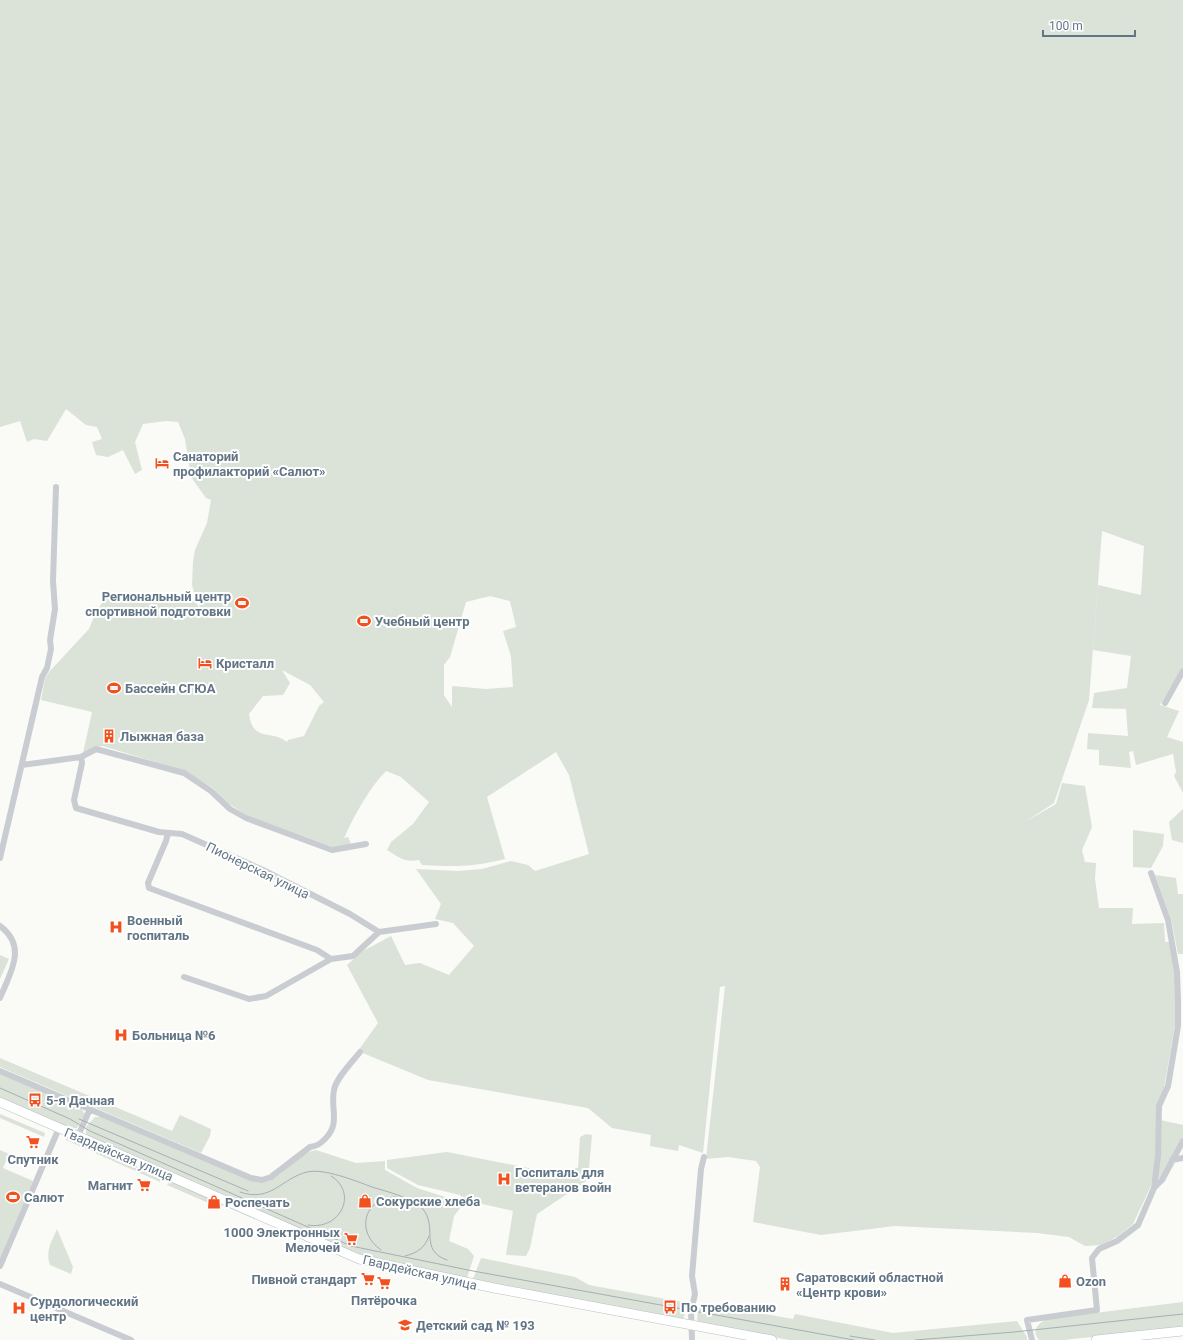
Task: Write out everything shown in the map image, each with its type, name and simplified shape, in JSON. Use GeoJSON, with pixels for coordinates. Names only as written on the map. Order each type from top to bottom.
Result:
{"type":"FeatureCollection","features":[{"type":"Feature","properties":{"kind":"street"},"geometry":{"type":"LineString","coordinates":[[0,858],[42,677],[47,668],[51,649],[50,640],[56,600],[53,581],[56,487]]}},
{"type":"Feature","properties":{"kind":"street"},"geometry":{"type":"LineString","coordinates":[[1165,702],[1183,671]]}},
{"type":"Feature","properties":{"kind":"street"},"geometry":{"type":"LineString","coordinates":[[22,765],[81,757],[96,749],[184,773],[211,790],[230,809],[246,818],[332,850],[366,844]]}},
{"type":"Feature","properties":{"kind":"street","name":"Пионерская улица"},"geometry":{"type":"LineString","coordinates":[[81,757],[82,763],[74,800],[76,808],[168,833],[182,834],[263,870],[350,914],[379,932]]}},
{"type":"Feature","properties":{"kind":"street"},"geometry":{"type":"LineString","coordinates":[[168,833],[148,883],[148,888],[317,950],[331,958]]}},
{"type":"Feature","properties":{"kind":"street"},"geometry":{"type":"LineString","coordinates":[[1032,1340],[1027,1320],[1097,1310],[1092,1258],[1099,1249],[1117,1241],[1138,1225],[1154,1188],[1159,1106],[1168,1086],[1178,1026],[1178,1000],[1177,972],[1168,920],[1151,874]]}},
{"type":"Feature","properties":{"kind":"street"},"geometry":{"type":"LineString","coordinates":[[184,977],[249,999],[266,996],[331,958],[353,956],[379,932],[436,924]]}},
{"type":"Feature","properties":{"kind":"street"},"geometry":{"type":"LineString","coordinates":[[0,926],[9,935],[16,954],[15,962],[0,998]]}},
{"type":"Feature","properties":{"kind":"street"},"geometry":{"type":"LineString","coordinates":[[0,1070],[251,1178],[262,1180],[271,1177],[310,1147],[316,1147],[332,1132],[334,1126],[334,1090],[337,1083],[360,1052]]}},
{"type":"Feature","properties":{"kind":"street","name":"Гвардейская улица"},"geometry":{"type":"LineString","coordinates":[[0,1102],[359,1259],[494,1288],[772,1340]]}},
{"type":"Feature","properties":{"kind":"street"},"geometry":{"type":"LineString","coordinates":[[78,1136],[90,1109]]}},
{"type":"Feature","properties":{"kind":"street"},"geometry":{"type":"LineString","coordinates":[[0,1266],[59,1128]]}},
{"type":"Feature","properties":{"kind":"street"},"geometry":{"type":"LineString","coordinates":[[1154,1188],[1162,1180],[1183,1141]]}},
{"type":"Feature","properties":{"kind":"street"},"geometry":{"type":"LineString","coordinates":[[692,1340],[691,1312],[695,1294],[692,1276],[701,1169],[704,1157]]}},
{"type":"Feature","properties":{"kind":"street"},"geometry":{"type":"LineString","coordinates":[[1172,1160],[1183,1158]]}},
{"type":"Feature","properties":{"kind":"street"},"geometry":{"type":"LineString","coordinates":[[0,1284],[131,1340]]}},
{"type":"Feature","properties":{"kind":"street"},"geometry":{"type":"LineString","coordinates":[[1096,1340],[1183,1331]]}},
{"type":"Feature","properties":{"kind":"shaded area"},"geometry":{"type":"Polygon","coordinates":[[[0,0],[1183,0],[1183,666],[1160,705],[1179,711],[1167,737],[1183,742],[1183,793],[1174,776],[1176,772],[1173,754],[1136,765],[1133,751],[1129,752],[1131,768],[1099,765],[1099,750],[1087,749],[1088,733],[1128,736],[1126,709],[1092,708],[1094,693],[1127,688],[1131,656],[1093,650],[1098,585],[1141,595],[1144,546],[1102,531],[1089,700],[1054,803],[1025,822],[1056,804],[1062,783],[1085,786],[1092,827],[1082,850],[1085,862],[1096,863],[1095,879],[1099,908],[1133,908],[1132,924],[1164,923],[1165,942],[1170,942],[1175,961],[1176,1019],[1163,1094],[1153,1179],[1133,1224],[1118,1236],[1102,1245],[1085,1246],[1069,1237],[1037,1233],[895,1226],[821,1235],[753,1222],[760,1167],[756,1161],[728,1157],[706,1159],[725,986],[720,987],[703,1153],[679,1145],[678,1151],[650,1146],[651,1135],[612,1128],[588,1108],[428,1080],[358,1051],[378,1023],[347,965],[363,951],[391,936],[405,965],[420,963],[449,975],[474,946],[453,923],[435,919],[441,904],[416,869],[458,871],[482,869],[511,861],[528,865],[535,871],[589,854],[569,775],[556,752],[487,797],[505,859],[483,864],[454,866],[422,865],[419,860],[406,860],[387,850],[391,842],[413,824],[429,802],[401,777],[386,771],[368,794],[348,829],[344,838],[348,837],[351,843],[348,845],[333,847],[246,815],[228,803],[213,788],[184,771],[103,746],[94,747],[83,753],[92,712],[41,700],[45,679],[49,672],[89,629],[96,612],[102,603],[107,599],[186,594],[189,595],[200,608],[192,585],[193,562],[195,550],[207,523],[211,500],[206,498],[191,477],[185,439],[178,422],[166,421],[143,424],[135,442],[142,470],[135,474],[123,450],[108,457],[96,455],[92,442],[102,439],[97,427],[86,425],[66,409],[47,441],[34,439],[27,442],[20,421],[0,427],[0,0]],[[490,596],[466,602],[450,657],[444,665],[444,695],[452,707],[452,686],[486,689],[513,687],[511,656],[503,631],[516,627],[510,601],[490,596]],[[282,670],[290,683],[283,695],[263,696],[249,714],[251,723],[259,732],[281,738],[287,742],[288,740],[304,736],[319,706],[324,702],[310,685],[282,670]]]}},
{"type":"Feature","properties":{"kind":"shaded area"},"geometry":{"type":"Polygon","coordinates":[[[1183,809],[1183,843],[1172,840],[1169,822],[1183,809]]]}},
{"type":"Feature","properties":{"kind":"shaded area"},"geometry":{"type":"Polygon","coordinates":[[[1133,830],[1164,834],[1163,846],[1151,868],[1133,867],[1133,830]]]}},
{"type":"Feature","properties":{"kind":"shaded area"},"geometry":{"type":"Polygon","coordinates":[[[1155,875],[1176,878],[1178,894],[1183,894],[1183,954],[1178,954],[1171,919],[1155,875]]]}},
{"type":"Feature","properties":{"kind":"shaded area"},"geometry":{"type":"Polygon","coordinates":[[[0,955],[9,959],[0,979],[0,955]]]}},
{"type":"Feature","properties":{"kind":"shaded area"},"geometry":{"type":"Polygon","coordinates":[[[0,1058],[172,1131],[180,1115],[211,1129],[210,1136],[201,1153],[0,1067],[0,1058]]]}},
{"type":"Feature","properties":{"kind":"shaded area"},"geometry":{"type":"Polygon","coordinates":[[[0,1072],[80,1107],[85,1114],[77,1128],[69,1129],[0,1099],[0,1072]]]}},
{"type":"Feature","properties":{"kind":"shaded area"},"geometry":{"type":"Polygon","coordinates":[[[0,1114],[45,1133],[44,1137],[0,1118],[0,1114]]]}},
{"type":"Feature","properties":{"kind":"shaded area"},"geometry":{"type":"Polygon","coordinates":[[[95,1117],[101,1117],[260,1182],[274,1178],[300,1157],[316,1150],[356,1163],[385,1161],[385,1170],[417,1188],[464,1203],[454,1216],[449,1241],[468,1249],[474,1256],[467,1278],[362,1256],[88,1137],[86,1134],[86,1127],[95,1117]]]}},
{"type":"Feature","properties":{"kind":"shaded area"},"geometry":{"type":"Polygon","coordinates":[[[1160,1120],[1183,1125],[1183,1136],[1161,1177],[1156,1179],[1160,1120]]]}},
{"type":"Feature","properties":{"kind":"shaded area"},"geometry":{"type":"Polygon","coordinates":[[[586,1134],[592,1135],[588,1180],[537,1214],[530,1248],[526,1256],[506,1255],[513,1211],[465,1200],[460,1195],[418,1185],[387,1168],[387,1160],[447,1152],[568,1176],[571,1168],[578,1168],[580,1137],[586,1134]]]}},
{"type":"Feature","properties":{"kind":"shaded area"},"geometry":{"type":"Polygon","coordinates":[[[68,1136],[78,1140],[79,1144],[88,1148],[90,1146],[162,1177],[160,1182],[66,1140],[68,1136]]]}},
{"type":"Feature","properties":{"kind":"shaded area","name":"Салют"},"geometry":{"type":"Polygon","coordinates":[[[0,1150],[9,1154],[3,1168],[33,1181],[0,1259],[0,1150]]]}},
{"type":"Feature","properties":{"kind":"shaded area"},"geometry":{"type":"Polygon","coordinates":[[[170,1181],[219,1201],[220,1208],[167,1185],[170,1181]]]}},
{"type":"Feature","properties":{"kind":"shaded area"},"geometry":{"type":"Polygon","coordinates":[[[57,1229],[73,1267],[71,1274],[50,1265],[48,1255],[51,1242],[57,1229]]]}},
{"type":"Feature","properties":{"kind":"shaded area"},"geometry":{"type":"Polygon","coordinates":[[[481,1258],[575,1277],[589,1285],[682,1302],[686,1308],[684,1317],[680,1321],[473,1279],[481,1258]]]}},
{"type":"Feature","properties":{"kind":"shaded area"},"geometry":{"type":"Polygon","coordinates":[[[1183,1302],[1183,1327],[1064,1340],[1039,1340],[1036,1333],[1038,1325],[1047,1319],[1183,1302]]]}},
{"type":"Feature","properties":{"kind":"shaded area"},"geometry":{"type":"Polygon","coordinates":[[[704,1303],[793,1319],[795,1314],[893,1333],[1017,1321],[1027,1337],[1027,1340],[789,1340],[700,1323],[697,1321],[698,1310],[704,1303]]]}},
{"type":"Feature","properties":{"kind":"tram line"},"geometry":{"type":"LineString","coordinates":[[0,1088],[70,1119],[90,1131],[351,1246],[473,1271],[854,1340]]}},
{"type":"Feature","properties":{"kind":"tram line"},"geometry":{"type":"LineString","coordinates":[[79,1119],[248,1191]]}},
{"type":"Feature","properties":{"kind":"tram line"},"geometry":{"type":"LineString","coordinates":[[240,1192],[251,1195],[268,1192],[298,1175],[314,1171],[331,1173],[398,1195],[418,1204],[422,1208],[427,1215],[433,1250],[438,1256],[447,1260]]}},
{"type":"Feature","properties":{"kind":"tram line"},"geometry":{"type":"LineString","coordinates":[[308,1225],[319,1225],[329,1222],[337,1217],[342,1209],[344,1192],[339,1183],[331,1176]]}},
{"type":"Feature","properties":{"kind":"tram line"},"geometry":{"type":"LineString","coordinates":[[381,1250],[373,1243],[368,1234],[366,1217],[370,1209],[376,1203],[385,1199],[396,1197]]}},
{"type":"Feature","properties":{"kind":"tram line"},"geometry":{"type":"LineString","coordinates":[[405,1256],[423,1247],[429,1236]]}},
{"type":"Feature","properties":{"kind":"tram line"},"geometry":{"type":"LineString","coordinates":[[915,1340],[1014,1332],[1183,1314]]}},
{"type":"Feature","properties":{"kind":"tram line"},"geometry":{"type":"LineString","coordinates":[[850,1336],[875,1340]]}},
{"type":"Feature","properties":{"kind":"place","name":"Санаторий профилакторий «Салют»"},"geometry":{"type":"Point","coordinates":[162,463]}},
{"type":"Feature","properties":{"kind":"place","name":"Региональный центр спортивной подготовки"},"geometry":{"type":"Point","coordinates":[242,603]}},
{"type":"Feature","properties":{"kind":"place","name":"Учебный центр"},"geometry":{"type":"Point","coordinates":[364,621]}},
{"type":"Feature","properties":{"kind":"place","name":"Кристалл"},"geometry":{"type":"Point","coordinates":[205,663]}},
{"type":"Feature","properties":{"kind":"place","name":"Бассейн СГЮА"},"geometry":{"type":"Point","coordinates":[114,688]}},
{"type":"Feature","properties":{"kind":"place","name":"Лыжная база"},"geometry":{"type":"Point","coordinates":[109,736]}},
{"type":"Feature","properties":{"kind":"place","name":"Военный госпиталь"},"geometry":{"type":"Point","coordinates":[116,927]}},
{"type":"Feature","properties":{"kind":"place","name":"Больница №6"},"geometry":{"type":"Point","coordinates":[121,1035]}},
{"type":"Feature","properties":{"kind":"place","name":"5-я Дачная"},"geometry":{"type":"Point","coordinates":[35,1100]}},
{"type":"Feature","properties":{"kind":"place","name":"Спутник"},"geometry":{"type":"Point","coordinates":[33,1142]}},
{"type":"Feature","properties":{"kind":"place","name":"Госпиталь для ветеранов войн"},"geometry":{"type":"Point","coordinates":[504,1179]}},
{"type":"Feature","properties":{"kind":"place","name":"Магнит"},"geometry":{"type":"Point","coordinates":[144,1185]}},
{"type":"Feature","properties":{"kind":"place","name":"Салют"},"geometry":{"type":"Point","coordinates":[13,1197]}},
{"type":"Feature","properties":{"kind":"place","name":"Сокурские хлеба"},"geometry":{"type":"Point","coordinates":[365,1201]}},
{"type":"Feature","properties":{"kind":"place","name":"Роспечать"},"geometry":{"type":"Point","coordinates":[214,1202]}},
{"type":"Feature","properties":{"kind":"place","name":"1000 Электронных Мелочей"},"geometry":{"type":"Point","coordinates":[351,1239]}},
{"type":"Feature","properties":{"kind":"place","name":"Пивной стандарт"},"geometry":{"type":"Point","coordinates":[368,1279]}},
{"type":"Feature","properties":{"kind":"place","name":"Ozon"},"geometry":{"type":"Point","coordinates":[1065,1281]}},
{"type":"Feature","properties":{"kind":"place","name":"Пятёрочка"},"geometry":{"type":"Point","coordinates":[384,1283]}},
{"type":"Feature","properties":{"kind":"place","name":"Саратовский областной «Центр крови»"},"geometry":{"type":"Point","coordinates":[785,1284]}},
{"type":"Feature","properties":{"kind":"place","name":"По требованию"},"geometry":{"type":"Point","coordinates":[670,1307]}},
{"type":"Feature","properties":{"kind":"place","name":"Сурдологический центр"},"geometry":{"type":"Point","coordinates":[19,1308]}},
{"type":"Feature","properties":{"kind":"place","name":"Детский сад № 193"},"geometry":{"type":"Point","coordinates":[405,1325]}}]}
